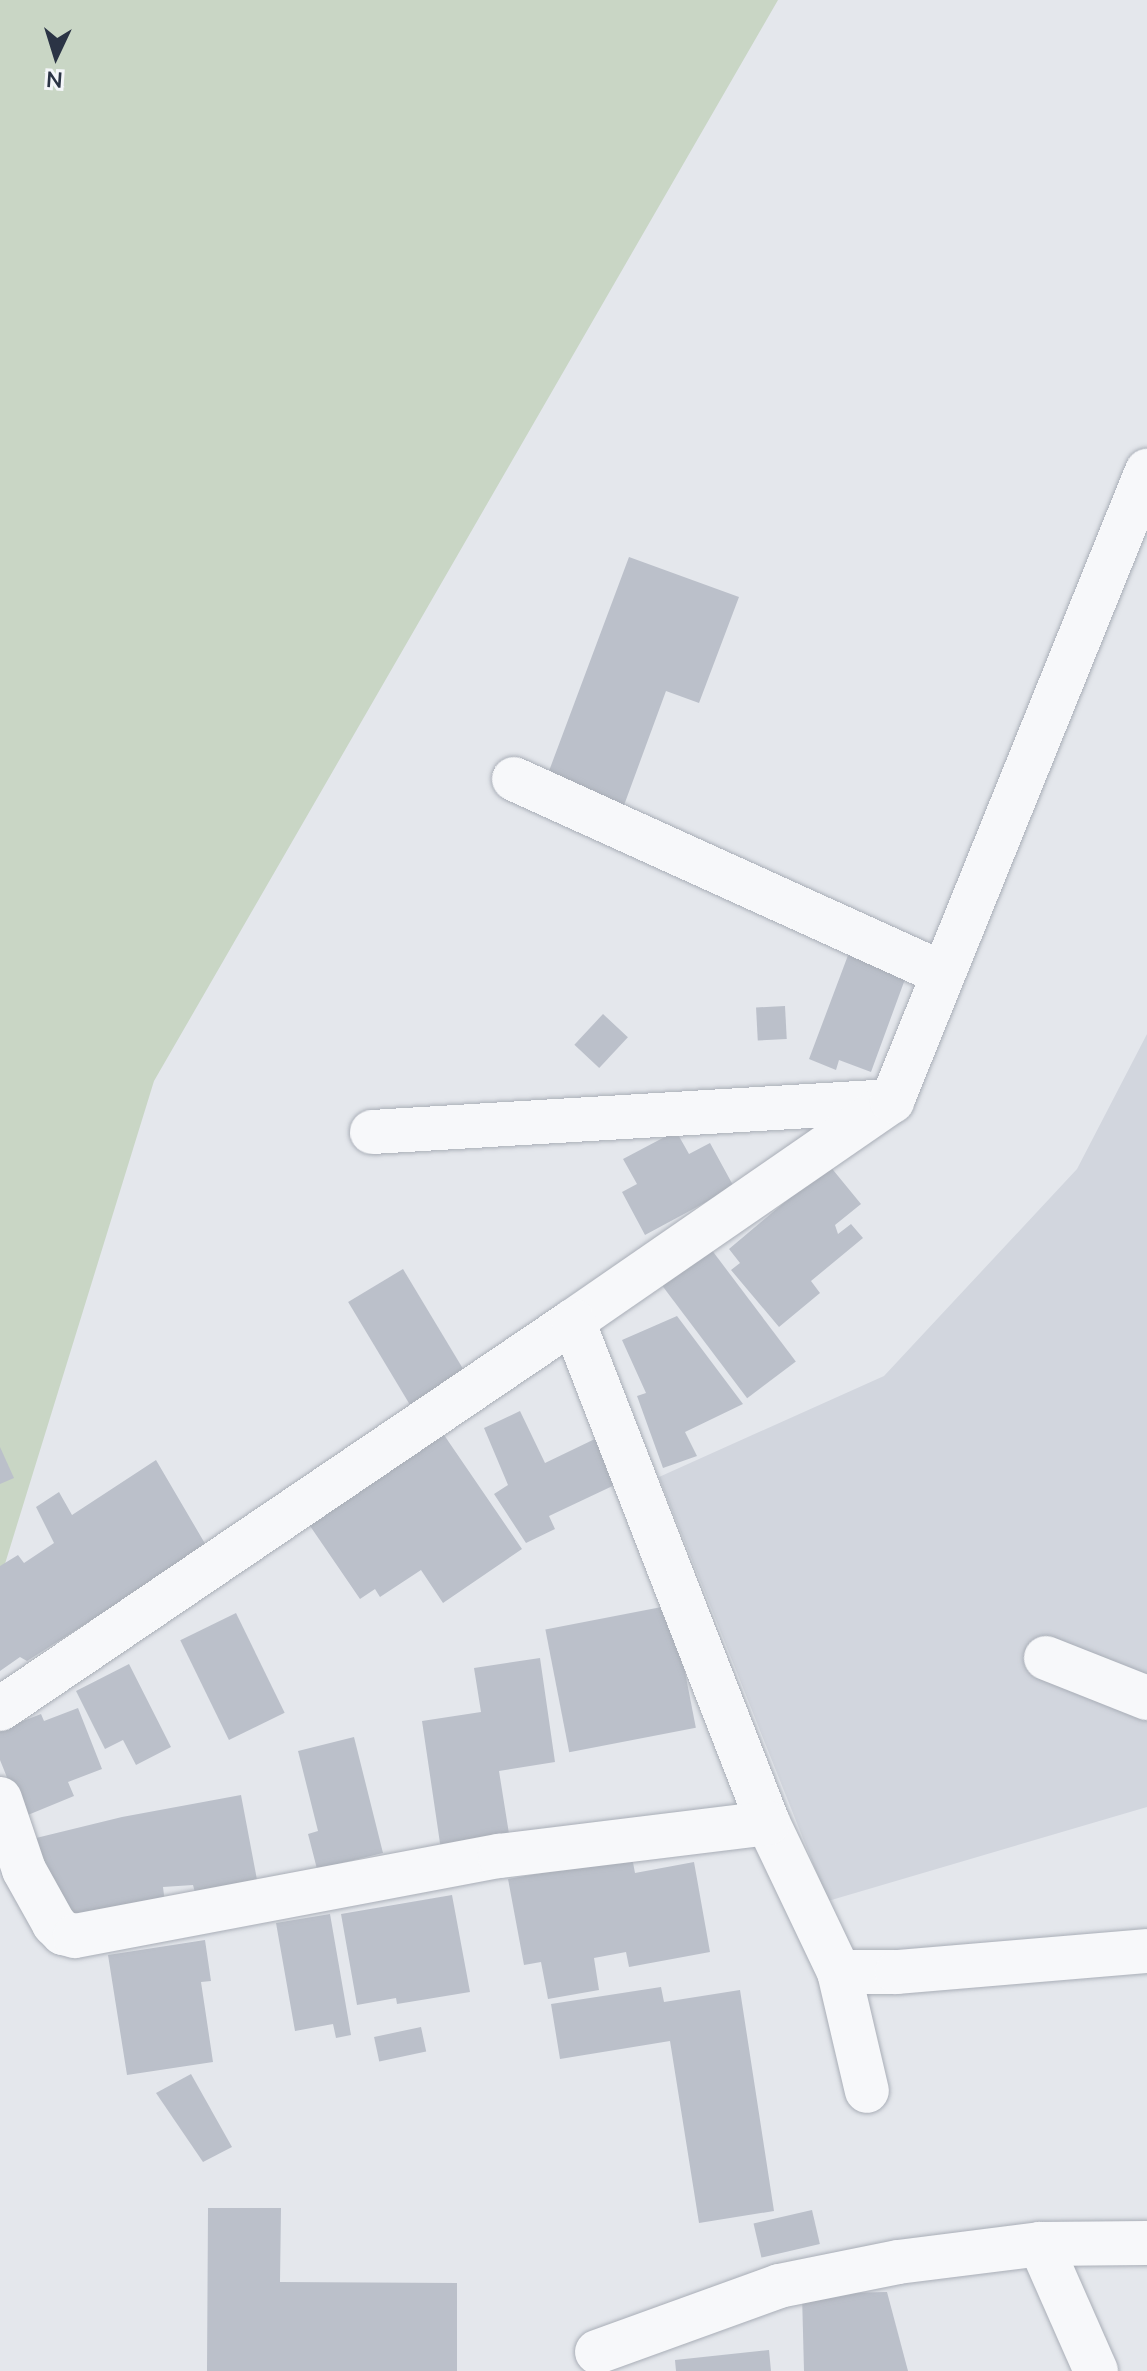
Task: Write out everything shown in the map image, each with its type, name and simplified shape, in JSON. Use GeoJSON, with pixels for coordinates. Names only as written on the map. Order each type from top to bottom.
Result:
{"type":"FeatureCollection","features":[{"type":"Feature","properties":{"kind":"street"},"geometry":{"type":"LineString","coordinates":[[0,1709],[892,1101],[941,973],[1147,471]]}},
{"type":"Feature","properties":{"kind":"street"},"geometry":{"type":"LineString","coordinates":[[514,779],[941,973]]}},
{"type":"Feature","properties":{"kind":"street"},"geometry":{"type":"LineString","coordinates":[[372,1132],[892,1101]]}},
{"type":"Feature","properties":{"kind":"street"},"geometry":{"type":"LineString","coordinates":[[573,1321],[768,1823],[839,1972],[867,2091]]}},
{"type":"Feature","properties":{"kind":"street"},"geometry":{"type":"LineString","coordinates":[[1046,1658],[1147,1698]]}},
{"type":"Feature","properties":{"kind":"street"},"geometry":{"type":"LineString","coordinates":[[0,1799],[24,1870],[54,1924],[63,1933],[75,1936],[500,1856],[768,1823]]}},
{"type":"Feature","properties":{"kind":"street"},"geometry":{"type":"LineString","coordinates":[[839,1972],[897,1972],[1147,1951]]}},
{"type":"Feature","properties":{"kind":"street"},"geometry":{"type":"LineString","coordinates":[[597,2352],[779,2286],[898,2262],[1040,2244],[1147,2243]]}},
{"type":"Feature","properties":{"kind":"street"},"geometry":{"type":"LineString","coordinates":[[1040,2244],[1096,2371]]}},
{"type":"Feature","properties":{"kind":"shaded area"},"geometry":{"type":"Polygon","coordinates":[[[1147,1034],[1147,1807],[828,1901],[659,1477],[884,1376],[1077,1169],[1147,1034]]]}},
{"type":"Feature","properties":{"kind":"green space"},"geometry":{"type":"Polygon","coordinates":[[[0,0],[778,0],[154,1081],[0,1580],[0,0]]]}},
{"type":"Feature","properties":{"kind":"building"},"geometry":{"type":"Polygon","coordinates":[[[629,557],[739,597],[699,703],[666,691],[623,808],[546,779],[629,557]]]}},
{"type":"Feature","properties":{"kind":"building"},"geometry":{"type":"Polygon","coordinates":[[[850,950],[908,971],[871,1072],[839,1060],[836,1070],[809,1059],[850,950]]]}},
{"type":"Feature","properties":{"kind":"building"},"geometry":{"type":"Polygon","coordinates":[[[785,1006],[787,1039],[758,1040],[756,1008],[785,1006]]]}},
{"type":"Feature","properties":{"kind":"building"},"geometry":{"type":"Polygon","coordinates":[[[603,1014],[628,1037],[599,1068],[574,1045],[603,1014]]]}},
{"type":"Feature","properties":{"kind":"building"},"geometry":{"type":"Polygon","coordinates":[[[676,1131],[689,1154],[710,1143],[734,1187],[645,1235],[622,1192],[637,1184],[623,1159],[676,1131]]]}},
{"type":"Feature","properties":{"kind":"building"},"geometry":{"type":"Polygon","coordinates":[[[829,1165],[861,1204],[835,1225],[838,1234],[851,1224],[863,1238],[811,1281],[820,1293],[779,1327],[731,1270],[740,1263],[729,1249],[829,1165]]]}},
{"type":"Feature","properties":{"kind":"building"},"geometry":{"type":"Polygon","coordinates":[[[711,1249],[796,1362],[747,1398],[662,1286],[711,1249]]]}},
{"type":"Feature","properties":{"kind":"building"},"geometry":{"type":"Polygon","coordinates":[[[403,1269],[466,1374],[411,1407],[348,1302],[403,1269]]]}},
{"type":"Feature","properties":{"kind":"building"},"geometry":{"type":"Polygon","coordinates":[[[677,1316],[743,1404],[685,1432],[697,1456],[663,1468],[637,1396],[646,1393],[622,1340],[677,1316]]]}},
{"type":"Feature","properties":{"kind":"building"},"geometry":{"type":"Polygon","coordinates":[[[520,1411],[545,1463],[599,1437],[621,1482],[549,1516],[555,1529],[526,1543],[494,1494],[508,1485],[484,1428],[520,1411]]]}},
{"type":"Feature","properties":{"kind":"building"},"geometry":{"type":"Polygon","coordinates":[[[442,1432],[522,1549],[443,1603],[421,1570],[380,1597],[375,1589],[360,1599],[308,1523],[442,1432]]]}},
{"type":"Feature","properties":{"kind":"building"},"geometry":{"type":"Polygon","coordinates":[[[0,1447],[14,1478],[0,1484],[0,1447]]]}},
{"type":"Feature","properties":{"kind":"building"},"geometry":{"type":"Polygon","coordinates":[[[156,1460],[207,1547],[27,1661],[20,1657],[0,1671],[0,1566],[18,1555],[24,1563],[54,1543],[36,1507],[59,1492],[72,1515],[156,1460]]]}},
{"type":"Feature","properties":{"kind":"building"},"geometry":{"type":"Polygon","coordinates":[[[672,1605],[696,1728],[569,1752],[545,1630],[672,1605]]]}},
{"type":"Feature","properties":{"kind":"building"},"geometry":{"type":"Polygon","coordinates":[[[236,1613],[285,1713],[229,1740],[180,1640],[236,1613]]]}},
{"type":"Feature","properties":{"kind":"building"},"geometry":{"type":"Polygon","coordinates":[[[540,1658],[555,1762],[499,1771],[510,1840],[441,1850],[422,1721],[481,1712],[474,1668],[540,1658]]]}},
{"type":"Feature","properties":{"kind":"building"},"geometry":{"type":"Polygon","coordinates":[[[129,1664],[171,1747],[136,1765],[123,1740],[105,1749],[76,1691],[129,1664]]]}},
{"type":"Feature","properties":{"kind":"building"},"geometry":{"type":"Polygon","coordinates":[[[78,1708],[102,1769],[68,1782],[74,1796],[23,1817],[0,1760],[0,1730],[41,1714],[44,1721],[78,1708]]]}},
{"type":"Feature","properties":{"kind":"building"},"geometry":{"type":"Polygon","coordinates":[[[354,1737],[383,1853],[317,1869],[308,1834],[318,1831],[298,1751],[354,1737]]]}},
{"type":"Feature","properties":{"kind":"building"},"geometry":{"type":"Polygon","coordinates":[[[241,1795],[258,1885],[196,1896],[193,1885],[163,1887],[165,1903],[71,1921],[32,1839],[122,1817],[241,1795]]]}},
{"type":"Feature","properties":{"kind":"building"},"geometry":{"type":"Polygon","coordinates":[[[632,1857],[635,1873],[694,1862],[710,1952],[629,1967],[626,1952],[594,1958],[599,1990],[548,1999],[541,1962],[524,1965],[508,1879],[632,1857]]]}},
{"type":"Feature","properties":{"kind":"building"},"geometry":{"type":"Polygon","coordinates":[[[452,1895],[470,1992],[397,2004],[396,1998],[357,2005],[341,1914],[452,1895]]]}},
{"type":"Feature","properties":{"kind":"building"},"geometry":{"type":"Polygon","coordinates":[[[330,1914],[351,2035],[336,2038],[333,2024],[295,2031],[276,1923],[330,1914]]]}},
{"type":"Feature","properties":{"kind":"building"},"geometry":{"type":"Polygon","coordinates":[[[205,1940],[211,1981],[201,1982],[213,2062],[127,2075],[108,1955],[205,1940]]]}},
{"type":"Feature","properties":{"kind":"building"},"geometry":{"type":"Polygon","coordinates":[[[661,1987],[664,2002],[740,1990],[774,2211],[699,2223],[670,2041],[560,2059],[551,2004],[661,1987]]]}},
{"type":"Feature","properties":{"kind":"building"},"geometry":{"type":"Polygon","coordinates":[[[421,2027],[426,2051],[379,2061],[374,2037],[421,2027]]]}},
{"type":"Feature","properties":{"kind":"building"},"geometry":{"type":"Polygon","coordinates":[[[191,2074],[232,2147],[203,2162],[156,2093],[191,2074]]]}},
{"type":"Feature","properties":{"kind":"building"},"geometry":{"type":"Polygon","coordinates":[[[208,2208],[281,2208],[280,2282],[457,2283],[457,2371],[207,2371],[208,2208]]]}},
{"type":"Feature","properties":{"kind":"building"},"geometry":{"type":"Polygon","coordinates":[[[812,2210],[820,2244],[761,2258],[754,2223],[812,2210]]]}},
{"type":"Feature","properties":{"kind":"building"},"geometry":{"type":"Polygon","coordinates":[[[887,2292],[908,2371],[804,2371],[802,2294],[887,2292]]]}},
{"type":"Feature","properties":{"kind":"building"},"geometry":{"type":"Polygon","coordinates":[[[769,2350],[771,2371],[676,2371],[675,2360],[769,2350]]]}}]}
